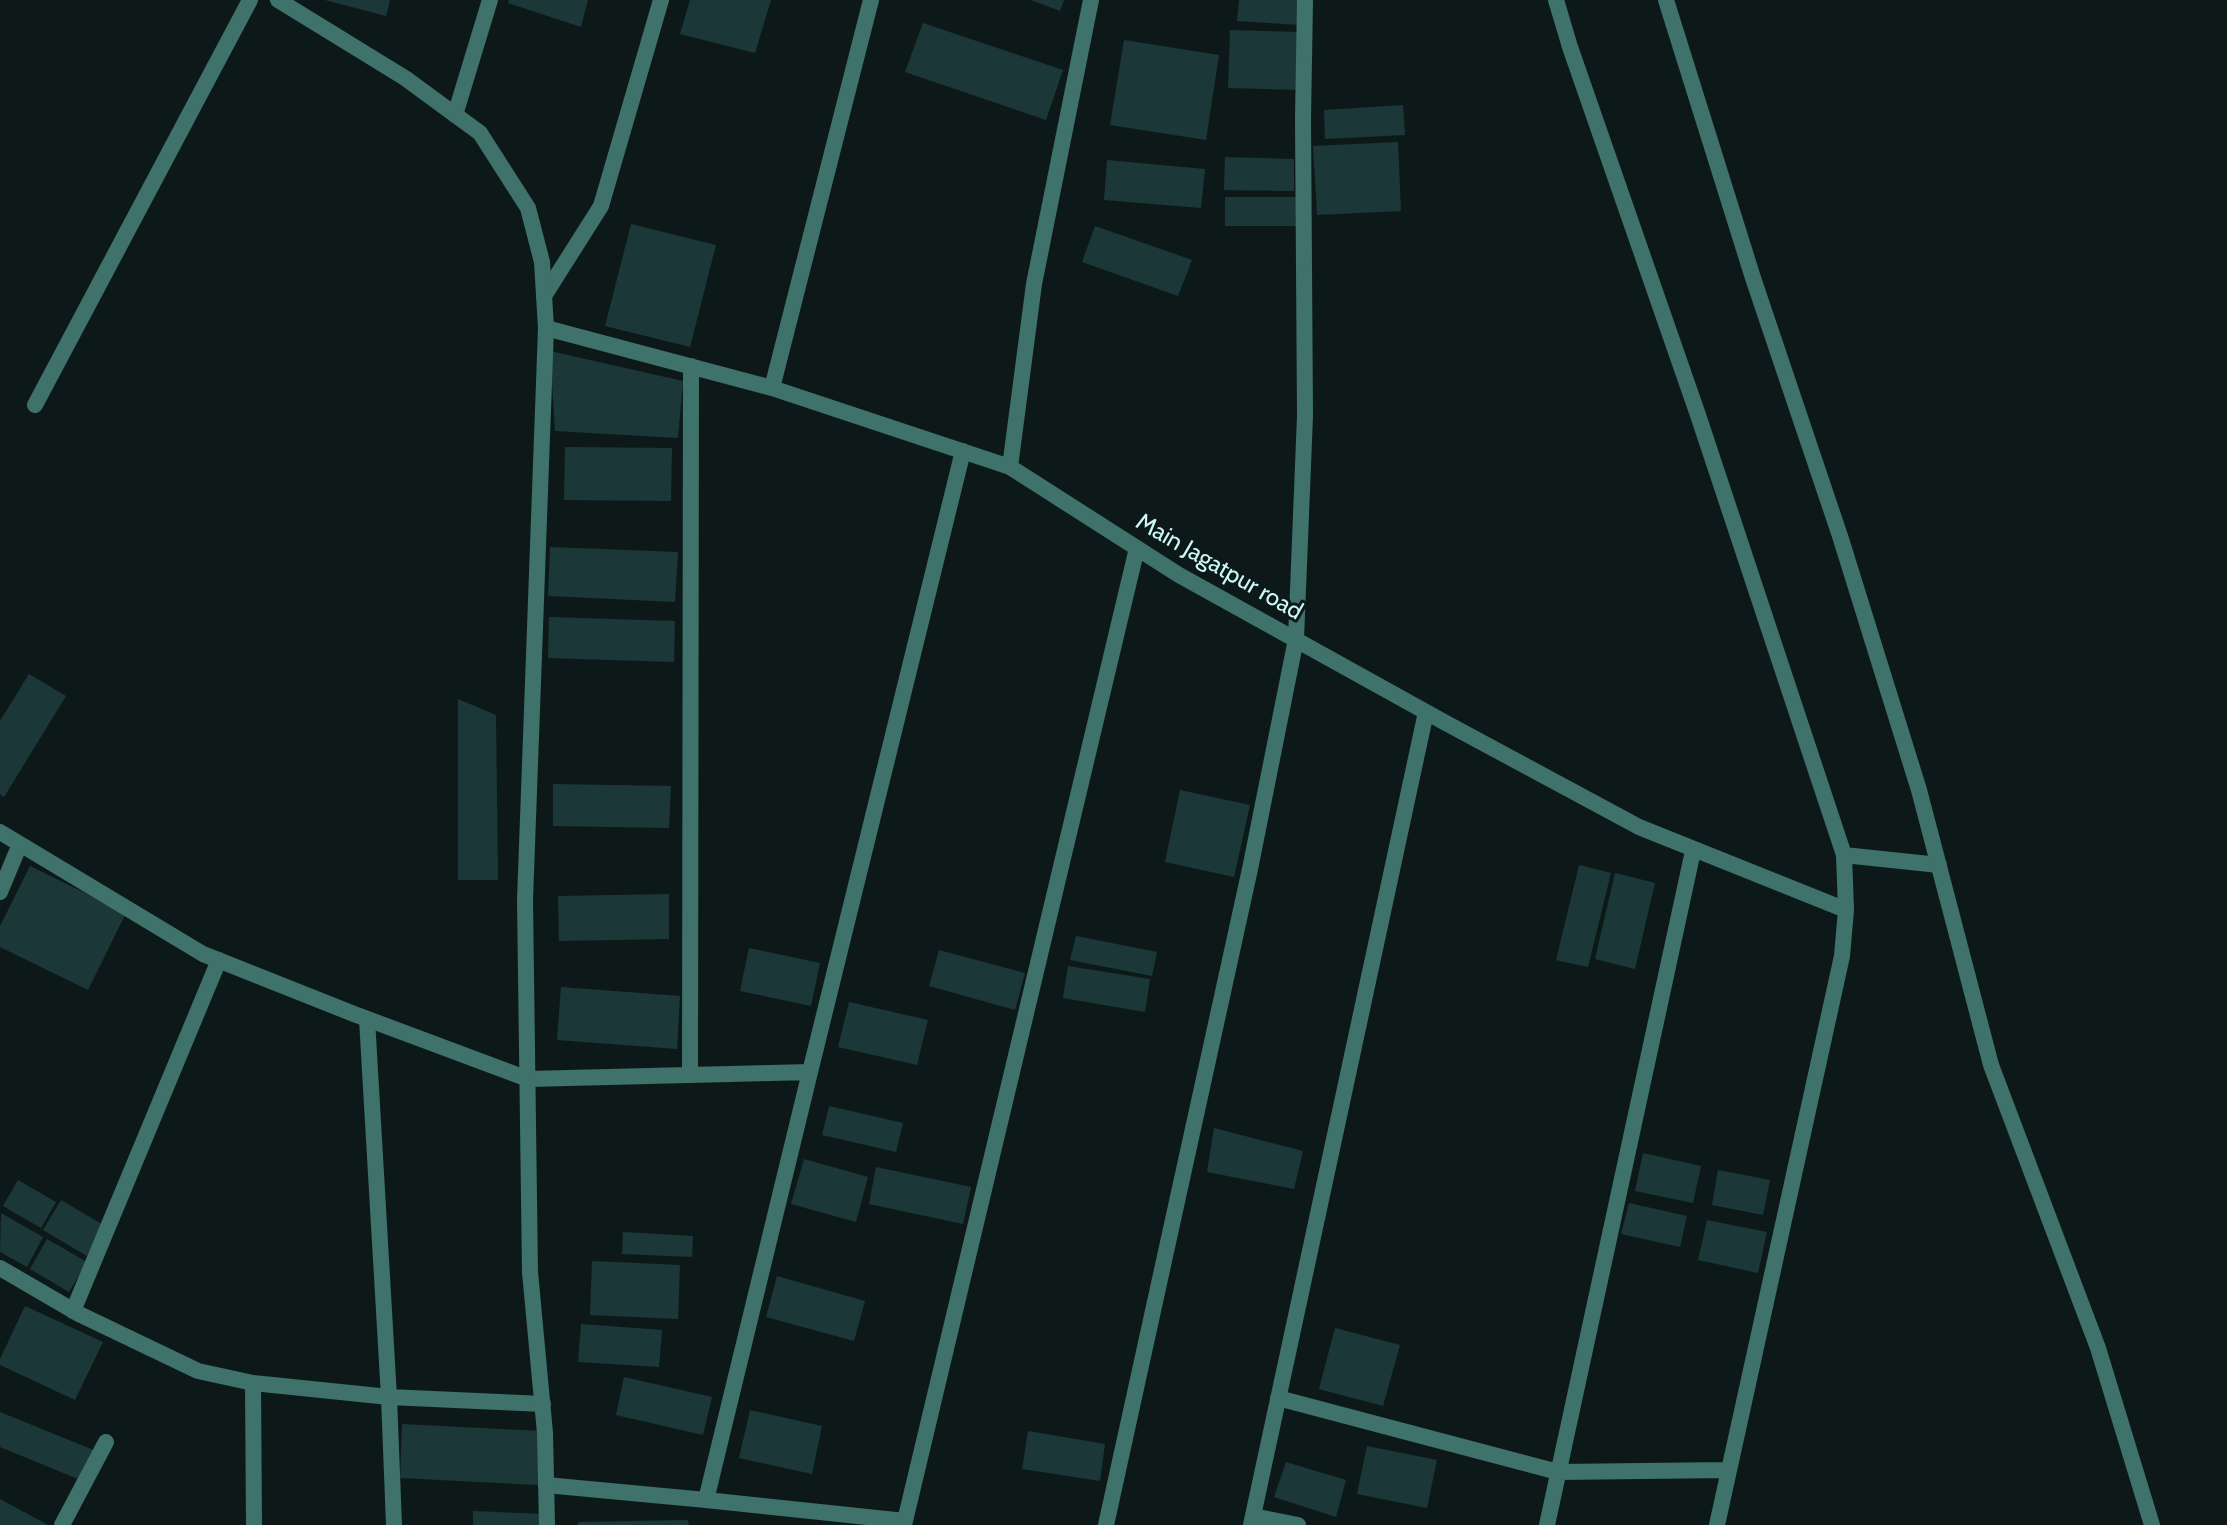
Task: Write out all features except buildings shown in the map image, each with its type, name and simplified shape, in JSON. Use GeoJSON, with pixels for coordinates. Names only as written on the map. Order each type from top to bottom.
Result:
{"type":"FeatureCollection","features":[{"type":"Feature","properties":{"kind":"street"},"geometry":{"type":"LineString","coordinates":[[35,405],[250,0]]}},
{"type":"Feature","properties":{"kind":"street"},"geometry":{"type":"LineString","coordinates":[[455,115],[490,0]]}},
{"type":"Feature","properties":{"kind":"street"},"geometry":{"type":"LineString","coordinates":[[544,296],[601,206],[661,0]]}},
{"type":"Feature","properties":{"kind":"street"},"geometry":{"type":"LineString","coordinates":[[772,388],[871,0]]}},
{"type":"Feature","properties":{"kind":"street"},"geometry":{"type":"LineString","coordinates":[[1010,467],[1034,284],[1091,0]]}},
{"type":"Feature","properties":{"kind":"street"},"geometry":{"type":"LineString","coordinates":[[1106,1525],[1243,900],[1296,639],[1305,416],[1305,0]]}},
{"type":"Feature","properties":{"kind":"street"},"geometry":{"type":"LineString","coordinates":[[1556,0],[1844,855],[1846,910],[1842,956],[1717,1525]]}},
{"type":"Feature","properties":{"kind":"street"},"geometry":{"type":"LineString","coordinates":[[1666,0],[1919,790],[1991,1065],[2098,1348],[2152,1525]]}},
{"type":"Feature","properties":{"kind":"street"},"geometry":{"type":"LineString","coordinates":[[287,3],[405,78],[480,133],[528,208],[542,262],[546,328],[525,900],[530,1272],[543,1404],[547,1525]]}},
{"type":"Feature","properties":{"kind":"street","name":"Main Jagatpur road"},"geometry":{"type":"LineString","coordinates":[[546,328],[772,388],[1010,467],[1179,575],[1639,827],[1846,910]]}},
{"type":"Feature","properties":{"kind":"street"},"geometry":{"type":"LineString","coordinates":[[690,1075],[691,366]]}},
{"type":"Feature","properties":{"kind":"street"},"geometry":{"type":"LineString","coordinates":[[706,1500],[963,451]]}},
{"type":"Feature","properties":{"kind":"street"},"geometry":{"type":"LineString","coordinates":[[546,1485],[904,1523],[1137,548]]}},
{"type":"Feature","properties":{"kind":"street"},"geometry":{"type":"LineString","coordinates":[[1298,1525],[1252,1520],[1426,712]]}},
{"type":"Feature","properties":{"kind":"street"},"geometry":{"type":"LineString","coordinates":[[0,832],[203,954],[528,1079],[810,1072]]}},
{"type":"Feature","properties":{"kind":"street"},"geometry":{"type":"LineString","coordinates":[[0,892],[20,844]]}},
{"type":"Feature","properties":{"kind":"street"},"geometry":{"type":"LineString","coordinates":[[1547,1525],[1693,851]]}},
{"type":"Feature","properties":{"kind":"street"},"geometry":{"type":"LineString","coordinates":[[1844,855],[1939,865]]}},
{"type":"Feature","properties":{"kind":"street"},"geometry":{"type":"LineString","coordinates":[[73,1311],[219,960]]}},
{"type":"Feature","properties":{"kind":"street"},"geometry":{"type":"LineString","coordinates":[[367,1019],[394,1525]]}},
{"type":"Feature","properties":{"kind":"street"},"geometry":{"type":"LineString","coordinates":[[0,1268],[73,1311],[198,1371],[253,1383],[389,1397],[543,1404]]}},
{"type":"Feature","properties":{"kind":"street"},"geometry":{"type":"LineString","coordinates":[[253,1383],[254,1525]]}},
{"type":"Feature","properties":{"kind":"street"},"geometry":{"type":"LineString","coordinates":[[1278,1398],[1558,1472],[1728,1470]]}},
{"type":"Feature","properties":{"kind":"street"},"geometry":{"type":"LineString","coordinates":[[62,1525],[106,1442]]}}]}
